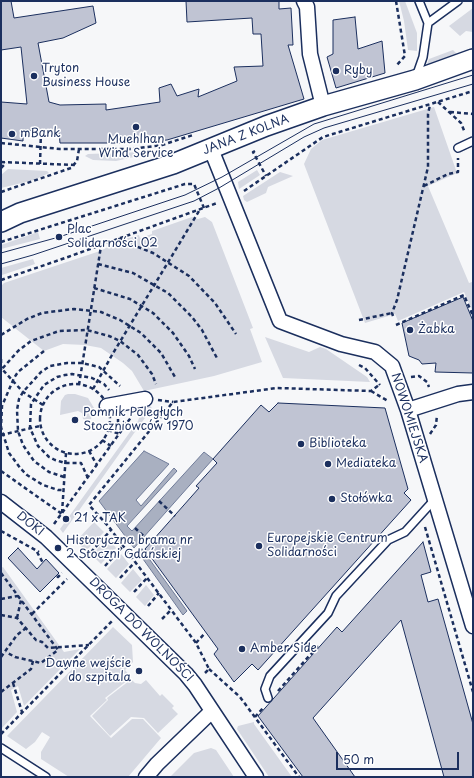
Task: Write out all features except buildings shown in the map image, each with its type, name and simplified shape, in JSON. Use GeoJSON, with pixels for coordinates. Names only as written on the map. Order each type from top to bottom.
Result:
{"type":"FeatureCollection","features":[{"type":"Feature","properties":{"kind":"main road","name":"JANA Z KOLNA"},"geometry":{"type":"LineString","coordinates":[[1,222],[20,213],[173,164],[260,128],[323,106],[415,80],[473,59]]}},
{"type":"Feature","properties":{"kind":"main road","name":"JANA Z KOLNA"},"geometry":{"type":"LineString","coordinates":[[1,210],[20,213]]}},
{"type":"Feature","properties":{"kind":"street"},"geometry":{"type":"LineString","coordinates":[[304,1],[307,7],[310,54],[323,106]]}},
{"type":"Feature","properties":{"kind":"street","name":"NOWOMIEJSKA"},"geometry":{"type":"LineString","coordinates":[[211,149],[280,321],[342,344],[375,352],[392,366],[408,410],[473,626]]}},
{"type":"Feature","properties":{"kind":"street"},"geometry":{"type":"LineString","coordinates":[[408,410],[458,394],[473,392]]}},
{"type":"Feature","properties":{"kind":"street"},"geometry":{"type":"LineString","coordinates":[[112,405],[145,399]]}},
{"type":"Feature","properties":{"kind":"street","name":"DOKI"},"geometry":{"type":"LineString","coordinates":[[1,502],[40,531],[58,548]]}},
{"type":"Feature","properties":{"kind":"street","name":"DROGA DO WOLNOŚCI"},"geometry":{"type":"LineString","coordinates":[[58,548],[177,664],[195,685],[256,777]]}},
{"type":"Feature","properties":{"kind":"street"},"geometry":{"type":"LineString","coordinates":[[146,777],[157,764],[212,711]]}},
{"type":"Feature","properties":{"kind":"lane"},"geometry":{"type":"LineString","coordinates":[[415,80],[423,56],[428,23],[419,1]]}},
{"type":"Feature","properties":{"kind":"lane"},"geometry":{"type":"LineString","coordinates":[[428,23],[458,1]]}},
{"type":"Feature","properties":{"kind":"lane"},"geometry":{"type":"LineString","coordinates":[[458,148],[471,142]]}},
{"type":"Feature","properties":{"kind":"lane"},"geometry":{"type":"LineString","coordinates":[[267,702],[265,690],[270,676],[328,613],[336,596],[388,540],[405,532],[435,499]]}},
{"type":"Feature","properties":{"kind":"lane"},"geometry":{"type":"LineString","coordinates":[[1,748],[46,777]]}},
{"type":"Feature","properties":{"kind":"path"},"geometry":{"type":"LineString","coordinates":[[396,1],[405,56]]}},
{"type":"Feature","properties":{"kind":"path"},"geometry":{"type":"LineString","coordinates":[[1,280],[101,246],[231,197],[266,176],[323,137],[473,91]]}},
{"type":"Feature","properties":{"kind":"path"},"geometry":{"type":"LineString","coordinates":[[438,102],[461,123],[471,142]]}},
{"type":"Feature","properties":{"kind":"path"},"geometry":{"type":"LineString","coordinates":[[359,320],[392,314],[397,300],[428,167],[428,114],[430,105]]}},
{"type":"Feature","properties":{"kind":"path"},"geometry":{"type":"LineString","coordinates":[[450,112],[473,114]]}},
{"type":"Feature","properties":{"kind":"path"},"geometry":{"type":"LineString","coordinates":[[40,164],[41,131]]}},
{"type":"Feature","properties":{"kind":"path"},"geometry":{"type":"LineString","coordinates":[[1,143],[79,149],[144,148],[198,134]]}},
{"type":"Feature","properties":{"kind":"path"},"geometry":{"type":"LineString","coordinates":[[424,186],[448,174],[458,172],[458,148]]}},
{"type":"Feature","properties":{"kind":"path"},"geometry":{"type":"LineString","coordinates":[[1,192],[66,171],[75,165],[79,149]]}},
{"type":"Feature","properties":{"kind":"path"},"geometry":{"type":"LineString","coordinates":[[253,152],[266,176]]}},
{"type":"Feature","properties":{"kind":"path"},"geometry":{"type":"LineString","coordinates":[[1,162],[75,165]]}},
{"type":"Feature","properties":{"kind":"path"},"geometry":{"type":"LineString","coordinates":[[1,168],[6,162]]}},
{"type":"Feature","properties":{"kind":"path"},"geometry":{"type":"LineString","coordinates":[[1,242],[185,184],[194,184],[204,208]]}},
{"type":"Feature","properties":{"kind":"path"},"geometry":{"type":"LineString","coordinates":[[93,389],[130,324],[199,210]]}},
{"type":"Feature","properties":{"kind":"path"},"geometry":{"type":"LineString","coordinates":[[117,239],[146,249],[168,261],[188,276],[207,293],[223,313],[236,334]]}},
{"type":"Feature","properties":{"kind":"path"},"geometry":{"type":"LineString","coordinates":[[79,385],[101,246]]}},
{"type":"Feature","properties":{"kind":"path"},"geometry":{"type":"LineString","coordinates":[[98,264],[133,273],[168,293],[192,317],[208,340],[218,360]]}},
{"type":"Feature","properties":{"kind":"path"},"geometry":{"type":"LineString","coordinates":[[94,288],[119,294],[142,305],[153,313],[173,333],[189,356],[195,369]]}},
{"type":"Feature","properties":{"kind":"path"},"geometry":{"type":"LineString","coordinates":[[396,325],[464,295],[473,316]]}},
{"type":"Feature","properties":{"kind":"path"},"geometry":{"type":"LineString","coordinates":[[1,335],[27,319],[42,313],[58,310],[90,310],[111,315],[130,324],[141,333],[161,353],[175,377]]}},
{"type":"Feature","properties":{"kind":"path"},"geometry":{"type":"LineString","coordinates":[[2,370],[18,352],[32,341],[44,335],[73,329],[87,330],[110,336],[120,341],[138,355],[152,374],[156,384]]}},
{"type":"Feature","properties":{"kind":"path"},"geometry":{"type":"LineString","coordinates":[[44,351],[18,372],[12,381],[2,406],[2,435],[9,453],[27,475],[43,485],[58,490],[63,490]]}},
{"type":"Feature","properties":{"kind":"path"},"geometry":{"type":"LineString","coordinates":[[1,359],[2,370],[12,381],[23,392],[43,405]]}},
{"type":"Feature","properties":{"kind":"path"},"geometry":{"type":"LineString","coordinates":[[64,477],[49,472],[34,461],[23,445],[18,431],[17,410],[19,399],[23,392],[38,375],[50,366],[67,363],[82,363],[104,370],[120,386]]}},
{"type":"Feature","properties":{"kind":"path"},"geometry":{"type":"LineString","coordinates":[[88,478],[81,463],[65,463],[49,457],[38,446],[30,428],[29,412],[33,398],[44,385],[57,377],[72,374],[80,375],[98,380],[108,388],[118,422],[127,424]]}},
{"type":"Feature","properties":{"kind":"path"},"geometry":{"type":"LineString","coordinates":[[68,385],[79,385],[93,389],[104,400],[112,405],[109,416],[108,430],[102,440],[89,451],[75,454],[57,450],[49,443],[40,426],[40,415],[43,405],[49,396],[58,389],[68,385]]}},
{"type":"Feature","properties":{"kind":"path"},"geometry":{"type":"LineString","coordinates":[[371,391],[379,385]]}},
{"type":"Feature","properties":{"kind":"path"},"geometry":{"type":"LineString","coordinates":[[299,777],[240,698],[209,668],[196,643],[172,609],[111,530],[89,505],[173,402],[277,388],[371,391],[388,401],[391,408]]}},
{"type":"Feature","properties":{"kind":"path"},"geometry":{"type":"LineString","coordinates":[[52,527],[145,399]]}},
{"type":"Feature","properties":{"kind":"path"},"geometry":{"type":"LineString","coordinates":[[2,435],[40,426]]}},
{"type":"Feature","properties":{"kind":"path"},"geometry":{"type":"LineString","coordinates":[[108,430],[120,434]]}},
{"type":"Feature","properties":{"kind":"path"},"geometry":{"type":"LineString","coordinates":[[102,440],[110,446]]}},
{"type":"Feature","properties":{"kind":"path"},"geometry":{"type":"LineString","coordinates":[[89,451],[97,465]]}},
{"type":"Feature","properties":{"kind":"path"},"geometry":{"type":"LineString","coordinates":[[62,514],[66,453]]}},
{"type":"Feature","properties":{"kind":"path"},"geometry":{"type":"LineString","coordinates":[[1,471],[62,514]]}},
{"type":"Feature","properties":{"kind":"path"},"geometry":{"type":"LineString","coordinates":[[159,501],[175,516]]}},
{"type":"Feature","properties":{"kind":"path"},"geometry":{"type":"LineString","coordinates":[[421,514],[473,692]]}},
{"type":"Feature","properties":{"kind":"path"},"geometry":{"type":"LineString","coordinates":[[135,528],[151,542]]}},
{"type":"Feature","properties":{"kind":"path"},"geometry":{"type":"LineString","coordinates":[[91,552],[111,530]]}},
{"type":"Feature","properties":{"kind":"path"},"geometry":{"type":"LineString","coordinates":[[1,531],[36,551],[43,562]]}},
{"type":"Feature","properties":{"kind":"path"},"geometry":{"type":"LineString","coordinates":[[104,566],[123,546]]}},
{"type":"Feature","properties":{"kind":"path"},"geometry":{"type":"LineString","coordinates":[[120,578],[135,562]]}},
{"type":"Feature","properties":{"kind":"path"},"geometry":{"type":"LineString","coordinates":[[1,573],[58,650],[41,663],[6,652]]}},
{"type":"Feature","properties":{"kind":"path"},"geometry":{"type":"LineString","coordinates":[[57,576],[58,577],[62,573]]}},
{"type":"Feature","properties":{"kind":"path"},"geometry":{"type":"LineString","coordinates":[[32,614],[68,578],[73,584]]}},
{"type":"Feature","properties":{"kind":"path"},"geometry":{"type":"LineString","coordinates":[[134,592],[148,578]]}},
{"type":"Feature","properties":{"kind":"path"},"geometry":{"type":"LineString","coordinates":[[148,606],[159,593]]}},
{"type":"Feature","properties":{"kind":"path"},"geometry":{"type":"LineString","coordinates":[[1,599],[18,596]]}},
{"type":"Feature","properties":{"kind":"path"},"geometry":{"type":"LineString","coordinates":[[17,618],[21,600]]}},
{"type":"Feature","properties":{"kind":"path"},"geometry":{"type":"LineString","coordinates":[[162,619],[172,609]]}},
{"type":"Feature","properties":{"kind":"path"},"geometry":{"type":"LineString","coordinates":[[1,734],[123,611]]}},
{"type":"Feature","properties":{"kind":"path"},"geometry":{"type":"LineString","coordinates":[[1,615],[17,618],[36,640],[42,642],[48,648],[89,645]]}},
{"type":"Feature","properties":{"kind":"path"},"geometry":{"type":"LineString","coordinates":[[107,616],[118,626]]}},
{"type":"Feature","properties":{"kind":"path"},"geometry":{"type":"LineString","coordinates":[[1,657],[17,635],[26,628]]}},
{"type":"Feature","properties":{"kind":"path"},"geometry":{"type":"LineString","coordinates":[[276,693],[318,647],[313,629]]}},
{"type":"Feature","properties":{"kind":"path"},"geometry":{"type":"LineString","coordinates":[[196,643],[205,633]]}},
{"type":"Feature","properties":{"kind":"path"},"geometry":{"type":"LineString","coordinates":[[1,692],[32,669],[33,660]]}},
{"type":"Feature","properties":{"kind":"path"},"geometry":{"type":"LineString","coordinates":[[195,685],[209,668]]}},
{"type":"Feature","properties":{"kind":"path"},"geometry":{"type":"LineString","coordinates":[[13,683],[22,712]]}},
{"type":"Feature","properties":{"kind":"path"},"geometry":{"type":"LineString","coordinates":[[255,717],[267,702]]}},
{"type":"Feature","properties":{"kind":"shaded area"},"geometry":{"type":"Polygon","coordinates":[[[399,1],[405,1],[417,33],[417,51],[408,50],[404,21],[399,1]]]}},
{"type":"Feature","properties":{"kind":"shaded area"},"geometry":{"type":"Polygon","coordinates":[[[473,8],[473,32],[466,31],[460,36],[449,26],[473,8]]]}},
{"type":"Feature","properties":{"kind":"shaded area"},"geometry":{"type":"Polygon","coordinates":[[[453,50],[459,56],[426,66],[429,59],[453,50]]]}},
{"type":"Feature","properties":{"kind":"shaded area"},"geometry":{"type":"Polygon","coordinates":[[[434,107],[457,173],[428,186],[469,283],[472,282],[473,284],[473,312],[464,292],[398,321],[395,314],[365,323],[304,164],[311,149],[322,140],[434,107]]]}},
{"type":"Feature","properties":{"kind":"shaded area"},"geometry":{"type":"Polygon","coordinates":[[[144,152],[147,154],[116,161],[93,160],[85,156],[88,154],[144,152]]]}},
{"type":"Feature","properties":{"kind":"shaded area"},"geometry":{"type":"Polygon","coordinates":[[[8,169],[47,171],[49,173],[34,180],[1,188],[1,175],[8,169]]]}},
{"type":"Feature","properties":{"kind":"shaded area"},"geometry":{"type":"Polygon","coordinates":[[[257,170],[260,175],[239,189],[238,182],[257,170]]]}},
{"type":"Feature","properties":{"kind":"shaded area"},"geometry":{"type":"Polygon","coordinates":[[[280,172],[293,176],[268,187],[266,193],[247,202],[244,200],[243,196],[280,172]]]}},
{"type":"Feature","properties":{"kind":"shaded area"},"geometry":{"type":"Polygon","coordinates":[[[192,217],[198,219],[205,217],[212,222],[253,328],[250,329],[262,362],[214,376],[144,391],[132,371],[101,348],[85,345],[63,344],[44,351],[1,317],[1,286],[4,283],[100,251],[122,240],[139,235],[140,238],[152,234],[152,231],[192,217]]]}},
{"type":"Feature","properties":{"kind":"shaded area"},"geometry":{"type":"Polygon","coordinates":[[[38,232],[40,239],[1,249],[1,245],[38,232]]]}},
{"type":"Feature","properties":{"kind":"shaded area"},"geometry":{"type":"Polygon","coordinates":[[[33,259],[35,264],[2,275],[1,274],[1,268],[33,259]]]}},
{"type":"Feature","properties":{"kind":"shaded area"},"geometry":{"type":"Polygon","coordinates":[[[265,337],[309,352],[320,347],[326,349],[367,377],[370,382],[283,378],[265,337]]]}},
{"type":"Feature","properties":{"kind":"shaded area"},"geometry":{"type":"Polygon","coordinates":[[[75,394],[88,398],[94,408],[91,419],[83,419],[82,413],[78,411],[60,415],[61,401],[65,395],[75,394]]]}},
{"type":"Feature","properties":{"kind":"shaded area"},"geometry":{"type":"Polygon","coordinates":[[[145,401],[152,408],[63,533],[60,529],[138,421],[145,401]]]}},
{"type":"Feature","properties":{"kind":"shaded area"},"geometry":{"type":"Polygon","coordinates":[[[94,522],[104,532],[86,551],[76,541],[94,522]]]}},
{"type":"Feature","properties":{"kind":"shaded area"},"geometry":{"type":"Polygon","coordinates":[[[108,537],[116,548],[101,564],[92,555],[108,537]]]}},
{"type":"Feature","properties":{"kind":"shaded area"},"geometry":{"type":"Polygon","coordinates":[[[121,554],[129,564],[116,578],[107,569],[121,554]]]}},
{"type":"Feature","properties":{"kind":"shaded area"},"geometry":{"type":"Polygon","coordinates":[[[3,567],[64,652],[80,649],[24,706],[18,686],[11,690],[17,712],[1,729],[1,568],[3,567]]]}},
{"type":"Feature","properties":{"kind":"shaded area"},"geometry":{"type":"Polygon","coordinates":[[[133,569],[142,580],[130,592],[121,583],[133,569]]]}},
{"type":"Feature","properties":{"kind":"shaded area"},"geometry":{"type":"Polygon","coordinates":[[[146,585],[154,595],[145,606],[136,597],[146,585]]]}},
{"type":"Feature","properties":{"kind":"shaded area"},"geometry":{"type":"Polygon","coordinates":[[[113,627],[132,645],[133,662],[125,670],[129,675],[128,680],[105,698],[107,700],[90,716],[111,738],[132,719],[143,719],[161,738],[128,777],[69,777],[41,759],[41,752],[50,737],[42,732],[35,742],[26,749],[7,736],[113,627]]]}},
{"type":"Feature","properties":{"kind":"shaded area"},"geometry":{"type":"Polygon","coordinates":[[[129,677],[135,683],[141,684],[146,680],[160,696],[162,694],[174,706],[172,708],[178,714],[158,733],[144,718],[131,717],[110,736],[92,716],[108,700],[107,698],[129,681],[129,677]]]}},
{"type":"Feature","properties":{"kind":"shaded area"},"geometry":{"type":"Polygon","coordinates":[[[254,722],[292,777],[269,777],[237,729],[238,726],[254,722]]]}},
{"type":"Feature","properties":{"kind":"shaded area"},"geometry":{"type":"Polygon","coordinates":[[[211,748],[216,750],[234,777],[170,777],[194,753],[211,748]]]}},
{"type":"Feature","properties":{"kind":"water"},"geometry":{"type":"Polygon","coordinates":[[[144,451],[169,464],[136,500],[141,506],[174,468],[177,471],[127,526],[132,531],[204,452],[213,459],[134,548],[99,501],[144,451]]]}},
{"type":"Feature","properties":{"kind":"water"},"geometry":{"type":"Polygon","coordinates":[[[142,549],[187,611],[183,615],[138,552],[142,549]]]}},
{"type":"Feature","properties":{"kind":"tram line"},"geometry":{"type":"LineString","coordinates":[[1,253],[59,237],[185,195],[222,177],[314,124],[473,75]]}},
{"type":"Feature","properties":{"kind":"tram line"},"geometry":{"type":"LineString","coordinates":[[1,264],[33,255],[194,201],[219,188],[304,137],[324,128],[473,84]]}},
{"type":"Feature","properties":{"kind":"place","name":"Ryby"},"geometry":{"type":"Point","coordinates":[336,71]}},
{"type":"Feature","properties":{"kind":"place","name":"Tryton Business House"},"geometry":{"type":"Point","coordinates":[34,76]}},
{"type":"Feature","properties":{"kind":"place","name":"Muehlhan Wind Service"},"geometry":{"type":"Point","coordinates":[136,127]}},
{"type":"Feature","properties":{"kind":"place","name":"mBank"},"geometry":{"type":"Point","coordinates":[12,134]}},
{"type":"Feature","properties":{"kind":"place","name":"Plac Solidarności 02"},"geometry":{"type":"Point","coordinates":[59,237]}},
{"type":"Feature","properties":{"kind":"place","name":"Żabka"},"geometry":{"type":"Point","coordinates":[410,330]}},
{"type":"Feature","properties":{"kind":"place","name":"Pomnik Poległych Stoczniowców 1970"},"geometry":{"type":"Point","coordinates":[75,420]}},
{"type":"Feature","properties":{"kind":"place","name":"Biblioteka"},"geometry":{"type":"Point","coordinates":[301,444]}},
{"type":"Feature","properties":{"kind":"place","name":"Mediateka"},"geometry":{"type":"Point","coordinates":[328,464]}},
{"type":"Feature","properties":{"kind":"place","name":"Stołówka"},"geometry":{"type":"Point","coordinates":[332,499]}},
{"type":"Feature","properties":{"kind":"place","name":"21 x TAK"},"geometry":{"type":"Point","coordinates":[66,519]}},
{"type":"Feature","properties":{"kind":"place","name":"Europejskie Centrum Solidarności"},"geometry":{"type":"Point","coordinates":[259,546]}},
{"type":"Feature","properties":{"kind":"place","name":"Historyczna brama nr 2 Stoczni Gdańskiej"},"geometry":{"type":"Point","coordinates":[58,548]}},
{"type":"Feature","properties":{"kind":"place","name":"Amber Side"},"geometry":{"type":"Point","coordinates":[242,649]}},
{"type":"Feature","properties":{"kind":"place","name":"Dawne wejście do szpitala"},"geometry":{"type":"Point","coordinates":[139,671]}}]}
